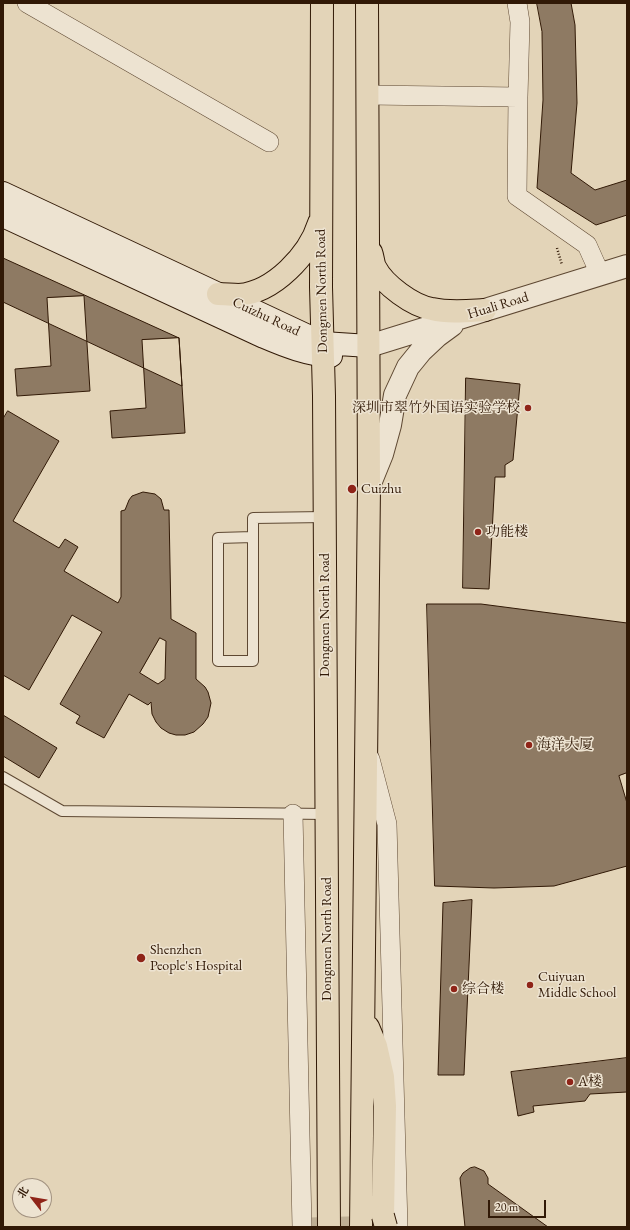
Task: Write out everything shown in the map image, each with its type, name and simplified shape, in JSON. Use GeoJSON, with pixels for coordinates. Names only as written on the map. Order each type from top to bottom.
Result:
{"type":"FeatureCollection","features":[{"type":"Feature","properties":{"kind":"main road","name":"Dongmen North Road"},"geometry":{"type":"LineString","coordinates":[[322,3],[321,214],[325,517],[329,1227]]}},
{"type":"Feature","properties":{"kind":"main road"},"geometry":{"type":"LineString","coordinates":[[361,1227],[369,486],[367,3]]}},
{"type":"Feature","properties":{"kind":"main road","name":"Cuizhu Road"},"geometry":{"type":"LineString","coordinates":[[3,194],[218,294],[323,350],[339,356],[369,346]]}},
{"type":"Feature","properties":{"kind":"main road"},"geometry":{"type":"LineString","coordinates":[[218,294],[240,295],[260,289],[278,278],[294,264],[308,246],[316,230],[321,214]]}},
{"type":"Feature","properties":{"kind":"main road","name":"Cuizhu Road"},"geometry":{"type":"LineString","coordinates":[[3,216],[264,336],[301,350],[323,350]]}},
{"type":"Feature","properties":{"kind":"main road"},"geometry":{"type":"LineString","coordinates":[[368,242],[376,268],[389,286],[409,299],[430,309],[475,313]]}},
{"type":"Feature","properties":{"kind":"main road","name":"Huali Road"},"geometry":{"type":"LineString","coordinates":[[369,346],[627,266]]}},
{"type":"Feature","properties":{"kind":"main road"},"geometry":{"type":"LineString","coordinates":[[369,486],[382,454],[390,425],[395,395],[408,367],[421,351],[437,336],[475,313]]}},
{"type":"Feature","properties":{"kind":"main road"},"geometry":{"type":"LineString","coordinates":[[363,1012],[376,1046],[383,1077],[390,1224]]}},
{"type":"Feature","properties":{"kind":"street"},"geometry":{"type":"LineString","coordinates":[[27,3],[269,142]]}},
{"type":"Feature","properties":{"kind":"street"},"geometry":{"type":"LineString","coordinates":[[517,3],[520,22],[517,196],[587,245],[600,274]]}},
{"type":"Feature","properties":{"kind":"street"},"geometry":{"type":"LineString","coordinates":[[368,95],[518,97]]}},
{"type":"Feature","properties":{"kind":"street"},"geometry":{"type":"LineString","coordinates":[[366,740],[387,824],[390,1224]]}},
{"type":"Feature","properties":{"kind":"street"},"geometry":{"type":"LineString","coordinates":[[293,814],[302,1227],[308,1227]]}},
{"type":"Feature","properties":{"kind":"lane"},"geometry":{"type":"LineString","coordinates":[[253,537],[218,538],[218,661],[253,661],[253,537],[253,518],[325,517]]}},
{"type":"Feature","properties":{"kind":"lane"},"geometry":{"type":"LineString","coordinates":[[3,777],[62,811],[326,814]]}},
{"type":"Feature","properties":{"kind":"building"},"geometry":{"type":"Polygon","coordinates":[[[537,3],[571,3],[575,25],[577,103],[571,173],[595,190],[627,180],[627,215],[596,225],[537,188],[543,100],[542,32],[537,3]]]}},
{"type":"Feature","properties":{"kind":"building"},"geometry":{"type":"Polygon","coordinates":[[[3,258],[179,338],[182,386],[3,302],[3,258]]]}},
{"type":"Feature","properties":{"kind":"building"},"geometry":{"type":"Polygon","coordinates":[[[84,296],[90,391],[17,396],[15,369],[51,366],[47,298],[84,296]]]}},
{"type":"Feature","properties":{"kind":"building"},"geometry":{"type":"Polygon","coordinates":[[[179,338],[185,433],[112,438],[110,411],[146,408],[142,340],[179,338]]]}},
{"type":"Feature","properties":{"kind":"building","name":"功能楼"},"geometry":{"type":"Polygon","coordinates":[[[466,378],[520,384],[513,460],[505,465],[505,477],[495,477],[489,589],[463,588],[466,378]]]}},
{"type":"Feature","properties":{"kind":"building"},"geometry":{"type":"Polygon","coordinates":[[[8,411],[59,441],[13,521],[59,548],[65,539],[78,547],[64,571],[118,603],[121,597],[121,511],[125,510],[132,496],[143,492],[155,494],[161,499],[164,510],[169,510],[171,619],[196,633],[196,679],[205,687],[211,703],[208,717],[194,732],[185,735],[169,733],[161,728],[156,722],[152,714],[151,702],[148,705],[129,694],[104,738],[76,723],[80,716],[60,704],[102,632],[72,615],[29,690],[3,675],[3,419],[8,411]],[[160,638],[140,673],[158,684],[165,679],[166,641],[160,638]]]}},
{"type":"Feature","properties":{"kind":"building","name":"海洋大厦"},"geometry":{"type":"Polygon","coordinates":[[[427,604],[481,604],[627,623],[627,866],[554,886],[494,888],[435,886],[427,604]]]}},
{"type":"Feature","properties":{"kind":"building"},"geometry":{"type":"Polygon","coordinates":[[[3,715],[57,748],[39,778],[3,756],[3,715]]]}},
{"type":"Feature","properties":{"kind":"building"},"geometry":{"type":"Polygon","coordinates":[[[627,773],[627,803],[619,776],[627,773]]]}},
{"type":"Feature","properties":{"kind":"building","name":"综合楼"},"geometry":{"type":"Polygon","coordinates":[[[472,900],[464,1075],[438,1075],[443,903],[472,900]]]}},
{"type":"Feature","properties":{"kind":"building","name":"A楼"},"geometry":{"type":"Polygon","coordinates":[[[627,1058],[627,1092],[590,1094],[585,1101],[533,1106],[534,1112],[518,1116],[511,1072],[627,1058]]]}},
{"type":"Feature","properties":{"kind":"building"},"geometry":{"type":"Polygon","coordinates":[[[475,1167],[484,1171],[488,1178],[488,1184],[548,1227],[465,1227],[460,1178],[463,1173],[470,1168],[475,1167]]]}},
{"type":"Feature","properties":{"kind":"tunnel"},"geometry":{"type":"LineString","coordinates":[[309,1227],[391,1225]]}},
{"type":"Feature","properties":{"kind":"place","name":"深圳市翠竹外国语实验学校"},"geometry":{"type":"Point","coordinates":[528,408]}},
{"type":"Feature","properties":{"kind":"place","name":"Cuizhu"},"geometry":{"type":"Point","coordinates":[352,489]}},
{"type":"Feature","properties":{"kind":"place","name":"功能楼"},"geometry":{"type":"Point","coordinates":[478,532]}},
{"type":"Feature","properties":{"kind":"place","name":"海洋大厦"},"geometry":{"type":"Point","coordinates":[529,745]}},
{"type":"Feature","properties":{"kind":"place","name":"Shenzhen People's Hospital"},"geometry":{"type":"Point","coordinates":[141,958]}},
{"type":"Feature","properties":{"kind":"place","name":"Cuiyuan Middle School"},"geometry":{"type":"Point","coordinates":[530,985]}},
{"type":"Feature","properties":{"kind":"place","name":"综合楼"},"geometry":{"type":"Point","coordinates":[454,989]}},
{"type":"Feature","properties":{"kind":"place","name":"A楼"},"geometry":{"type":"Point","coordinates":[570,1082]}}]}
